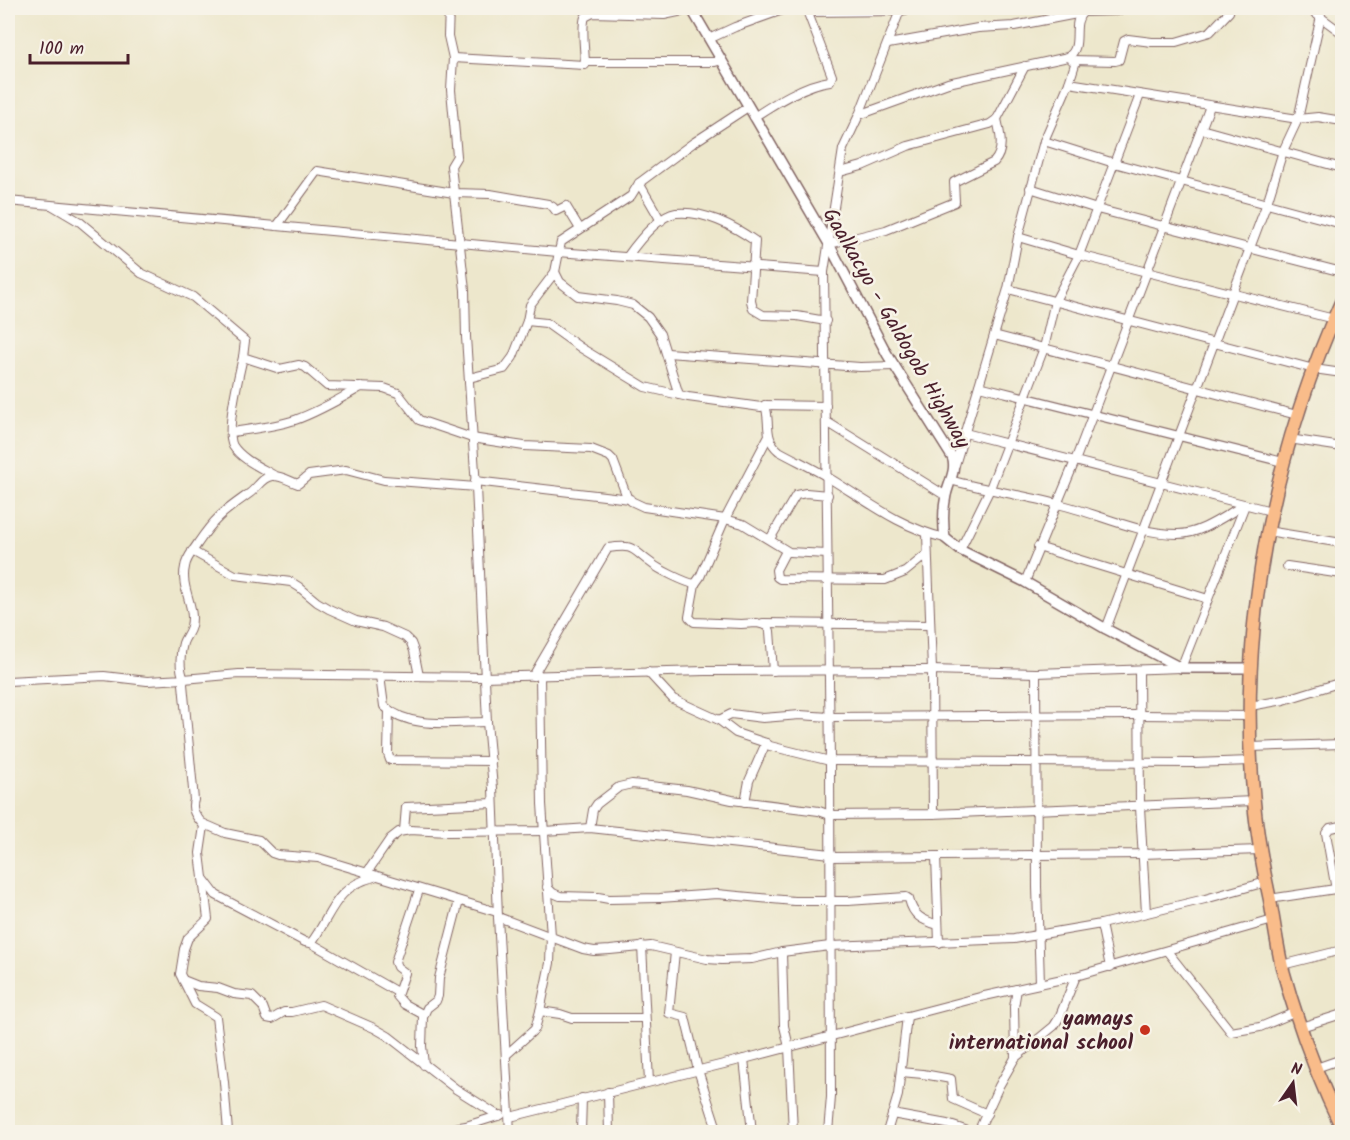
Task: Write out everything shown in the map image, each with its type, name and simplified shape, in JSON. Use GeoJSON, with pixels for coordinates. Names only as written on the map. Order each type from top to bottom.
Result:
{"type":"FeatureCollection","features":[{"type":"Feature","properties":{"kind":"main road"},"geometry":{"type":"LineString","coordinates":[[1342,300],[1297,415],[1283,462],[1267,531],[1250,668],[1254,801],[1260,850],[1273,920],[1282,965],[1296,1012],[1316,1068],[1342,1128]]}},
{"type":"Feature","properties":{"kind":"street"},"geometry":{"type":"LineString","coordinates":[[449,8],[448,36],[453,58],[451,90],[457,156],[452,166],[465,290],[471,438],[491,761],[510,1132]]}},
{"type":"Feature","properties":{"kind":"street"},"geometry":{"type":"LineString","coordinates":[[453,58],[585,65],[582,24],[585,17],[593,13],[663,15],[692,8]]}},
{"type":"Feature","properties":{"kind":"street","name":"Gaalkacyo - Galdogob Highway"},"geometry":{"type":"LineString","coordinates":[[692,8],[829,244],[895,366],[954,463],[946,496],[943,525],[945,538]]}},
{"type":"Feature","properties":{"kind":"street"},"geometry":{"type":"LineString","coordinates":[[711,38],[788,8]]}},
{"type":"Feature","properties":{"kind":"street"},"geometry":{"type":"LineString","coordinates":[[754,117],[773,104],[820,82],[830,81],[831,70],[807,10],[915,8]]}},
{"type":"Feature","properties":{"kind":"street"},"geometry":{"type":"LineString","coordinates":[[888,44],[978,28],[1014,26],[1082,13],[1118,11],[1125,8]]}},
{"type":"Feature","properties":{"kind":"street"},"geometry":{"type":"LineString","coordinates":[[1058,59],[1115,61],[1121,56],[1124,41],[1128,39],[1176,42],[1210,32],[1230,8]]}},
{"type":"Feature","properties":{"kind":"street"},"geometry":{"type":"LineString","coordinates":[[1308,8],[1342,33]]}},
{"type":"Feature","properties":{"kind":"street"},"geometry":{"type":"LineString","coordinates":[[828,1132],[831,1097],[831,856],[824,272],[843,149],[888,44],[900,9]]}},
{"type":"Feature","properties":{"kind":"street"},"geometry":{"type":"LineString","coordinates":[[859,114],[948,83],[1068,57],[1074,53],[1077,19],[1082,13]]}},
{"type":"Feature","properties":{"kind":"street"},"geometry":{"type":"LineString","coordinates":[[1106,629],[1251,248],[1283,151],[1298,119],[1321,16]]}},
{"type":"Feature","properties":{"kind":"street"},"geometry":{"type":"LineString","coordinates":[[585,62],[715,62],[722,60]]}},
{"type":"Feature","properties":{"kind":"street"},"geometry":{"type":"LineString","coordinates":[[827,422],[946,496],[1008,289],[1018,237],[1044,141],[1076,61]]}},
{"type":"Feature","properties":{"kind":"street"},"geometry":{"type":"LineString","coordinates":[[840,172],[862,166],[908,147],[981,128],[997,119],[1024,66]]}},
{"type":"Feature","properties":{"kind":"street"},"geometry":{"type":"LineString","coordinates":[[1069,83],[1298,119],[1318,117],[1342,121]]}},
{"type":"Feature","properties":{"kind":"street"},"geometry":{"type":"LineString","coordinates":[[960,550],[989,491],[1044,348],[1054,301],[1079,255],[1140,95]]}},
{"type":"Feature","properties":{"kind":"street"},"geometry":{"type":"LineString","coordinates":[[1024,582],[1093,415],[1210,106]]}},
{"type":"Feature","properties":{"kind":"street"},"geometry":{"type":"LineString","coordinates":[[470,378],[504,369],[513,357],[527,321],[530,305],[555,272],[561,242],[631,196],[639,183],[693,143],[748,107]]}},
{"type":"Feature","properties":{"kind":"street"},"geometry":{"type":"LineString","coordinates":[[829,244],[886,230],[955,202],[954,182],[998,158],[1001,137],[997,119]]}},
{"type":"Feature","properties":{"kind":"street"},"geometry":{"type":"LineString","coordinates":[[1201,129],[1342,168]]}},
{"type":"Feature","properties":{"kind":"street"},"geometry":{"type":"LineString","coordinates":[[1044,141],[1114,163],[1342,224]]}},
{"type":"Feature","properties":{"kind":"street"},"geometry":{"type":"LineString","coordinates":[[277,226],[317,171],[454,193],[508,196],[548,204],[556,211],[566,206],[580,229]]}},
{"type":"Feature","properties":{"kind":"street"},"geometry":{"type":"LineString","coordinates":[[639,183],[661,221]]}},
{"type":"Feature","properties":{"kind":"street"},"geometry":{"type":"LineString","coordinates":[[1030,188],[1097,209],[1342,272]]}},
{"type":"Feature","properties":{"kind":"street"},"geometry":{"type":"LineString","coordinates":[[8,201],[558,252],[824,272]]}},
{"type":"Feature","properties":{"kind":"street"},"geometry":{"type":"LineString","coordinates":[[53,206],[80,222],[141,273],[193,297],[245,341],[230,425],[232,444],[243,456],[276,476]]}},
{"type":"Feature","properties":{"kind":"street"},"geometry":{"type":"LineString","coordinates":[[627,257],[641,237],[674,213],[713,218],[746,234],[755,242],[751,301],[756,313],[826,321]]}},
{"type":"Feature","properties":{"kind":"street"},"geometry":{"type":"LineString","coordinates":[[1018,237],[1147,273],[1334,319]]}},
{"type":"Feature","properties":{"kind":"street"},"geometry":{"type":"LineString","coordinates":[[555,272],[560,282],[578,296],[633,305],[648,317],[660,334],[679,395]]}},
{"type":"Feature","properties":{"kind":"street"},"geometry":{"type":"LineString","coordinates":[[1008,289],[1314,369],[1342,373]]}},
{"type":"Feature","properties":{"kind":"street"},"geometry":{"type":"LineString","coordinates":[[527,321],[546,323],[645,387],[679,395],[761,407],[765,405],[826,406]]}},
{"type":"Feature","properties":{"kind":"street"},"geometry":{"type":"LineString","coordinates":[[994,335],[1297,415]]}},
{"type":"Feature","properties":{"kind":"street"},"geometry":{"type":"LineString","coordinates":[[667,352],[825,364],[895,366]]}},
{"type":"Feature","properties":{"kind":"street"},"geometry":{"type":"LineString","coordinates":[[243,357],[280,369],[299,365],[305,367],[327,386],[393,390],[398,393],[418,420],[471,438],[524,446],[591,449],[614,460],[621,484],[630,499]]}},
{"type":"Feature","properties":{"kind":"street"},"geometry":{"type":"LineString","coordinates":[[979,386],[1283,462]]}},
{"type":"Feature","properties":{"kind":"street"},"geometry":{"type":"LineString","coordinates":[[231,432],[295,420],[362,387]]}},
{"type":"Feature","properties":{"kind":"street"},"geometry":{"type":"LineString","coordinates":[[765,405],[768,437],[779,451],[828,477],[890,517],[927,534],[945,538],[960,550],[1024,582],[1106,629],[1181,668]]}},
{"type":"Feature","properties":{"kind":"street"},"geometry":{"type":"LineString","coordinates":[[965,433],[1271,511]]}},
{"type":"Feature","properties":{"kind":"street"},"geometry":{"type":"LineString","coordinates":[[768,437],[725,519],[695,584],[690,620],[694,622],[930,625]]}},
{"type":"Feature","properties":{"kind":"street"},"geometry":{"type":"LineString","coordinates":[[1289,439],[1342,447]]}},
{"type":"Feature","properties":{"kind":"street"},"geometry":{"type":"LineString","coordinates":[[828,554],[786,550],[743,524],[700,514],[654,510],[630,499],[475,484],[384,480],[346,470],[309,475],[298,484],[284,477],[264,478],[249,493],[226,508],[210,525],[192,551],[185,566],[184,584],[192,624],[182,648],[181,668],[184,679],[194,800],[192,805],[196,817],[202,823],[225,832],[259,840],[272,853],[318,858],[498,914],[573,945],[594,951],[642,946],[662,947],[707,959],[722,960],[752,959],[782,952],[830,946],[1038,937],[1205,900],[1266,882]]}},
{"type":"Feature","properties":{"kind":"street"},"geometry":{"type":"LineString","coordinates":[[950,480],[989,491],[1058,504],[1144,530],[1179,534],[1198,530],[1245,505]]}},
{"type":"Feature","properties":{"kind":"street"},"geometry":{"type":"LineString","coordinates":[[770,539],[796,495],[806,493],[828,495]]}},
{"type":"Feature","properties":{"kind":"street"},"geometry":{"type":"LineString","coordinates":[[1181,668],[1245,505]]}},
{"type":"Feature","properties":{"kind":"street"},"geometry":{"type":"LineString","coordinates":[[1267,531],[1342,543]]}},
{"type":"Feature","properties":{"kind":"street"},"geometry":{"type":"LineString","coordinates":[[927,534],[932,670],[933,814]]}},
{"type":"Feature","properties":{"kind":"street"},"geometry":{"type":"LineString","coordinates":[[506,1055],[535,1029],[549,963],[551,936],[536,676],[608,548],[629,546],[652,565],[695,584]]}},
{"type":"Feature","properties":{"kind":"street"},"geometry":{"type":"LineString","coordinates":[[1038,547],[1208,599]]}},
{"type":"Feature","properties":{"kind":"street"},"geometry":{"type":"LineString","coordinates":[[786,550],[776,570],[777,578],[885,580],[904,572],[927,554]]}},
{"type":"Feature","properties":{"kind":"street"},"geometry":{"type":"LineString","coordinates":[[192,551],[234,575],[291,582],[323,606],[356,621],[383,627],[405,637],[411,643],[414,651],[419,676]]}},
{"type":"Feature","properties":{"kind":"street"},"geometry":{"type":"LineString","coordinates":[[1287,566],[1342,574]]}},
{"type":"Feature","properties":{"kind":"street"},"geometry":{"type":"LineString","coordinates":[[763,623],[770,631],[773,672]]}},
{"type":"Feature","properties":{"kind":"street"},"geometry":{"type":"LineString","coordinates":[[8,681],[104,676],[147,681],[239,674],[484,677],[648,672],[932,670],[1036,673],[1250,668]]}},
{"type":"Feature","properties":{"kind":"street"},"geometry":{"type":"LineString","coordinates":[[1139,671],[1140,807],[1146,913]]}},
{"type":"Feature","properties":{"kind":"street"},"geometry":{"type":"LineString","coordinates":[[648,672],[673,699],[719,720],[736,733],[780,749],[830,761],[1140,763],[1251,761]]}},
{"type":"Feature","properties":{"kind":"street"},"geometry":{"type":"LineString","coordinates":[[1036,673],[1040,983]]}},
{"type":"Feature","properties":{"kind":"street"},"geometry":{"type":"LineString","coordinates":[[380,676],[384,706],[393,714],[408,720],[487,722]]}},
{"type":"Feature","properties":{"kind":"street"},"geometry":{"type":"LineString","coordinates":[[719,720],[731,714],[763,718],[800,715],[1036,717],[1250,711],[1342,682]]}},
{"type":"Feature","properties":{"kind":"street"},"geometry":{"type":"LineString","coordinates":[[389,710],[388,754],[390,760],[491,761]]}},
{"type":"Feature","properties":{"kind":"street"},"geometry":{"type":"LineString","coordinates":[[745,802],[749,781],[766,743]]}},
{"type":"Feature","properties":{"kind":"street"},"geometry":{"type":"LineString","coordinates":[[1251,747],[1342,744]]}},
{"type":"Feature","properties":{"kind":"street"},"geometry":{"type":"LineString","coordinates":[[590,828],[593,810],[597,804],[624,785],[648,785],[687,790],[745,802],[819,811],[830,815],[933,814],[1254,801]]}},
{"type":"Feature","properties":{"kind":"street"},"geometry":{"type":"LineString","coordinates":[[404,831],[406,807],[493,803]]}},
{"type":"Feature","properties":{"kind":"street"},"geometry":{"type":"LineString","coordinates":[[202,823],[204,832],[200,853],[202,886],[208,919],[188,938],[180,974],[195,1004],[216,1017],[228,1132]]}},
{"type":"Feature","properties":{"kind":"street"},"geometry":{"type":"LineString","coordinates":[[1269,898],[1339,889],[1326,833],[1330,828],[1342,826]]}},
{"type":"Feature","properties":{"kind":"street"},"geometry":{"type":"LineString","coordinates":[[366,874],[390,839],[404,831],[494,832],[590,828],[831,856],[1142,854],[1260,850]]}},
{"type":"Feature","properties":{"kind":"street"},"geometry":{"type":"LineString","coordinates":[[936,856],[939,943]]}},
{"type":"Feature","properties":{"kind":"street"},"geometry":{"type":"LineString","coordinates":[[311,943],[333,905],[346,890],[362,880],[375,876]]}},
{"type":"Feature","properties":{"kind":"street"},"geometry":{"type":"LineString","coordinates":[[203,878],[216,894],[305,942],[311,943],[397,992]]}},
{"type":"Feature","properties":{"kind":"street"},"geometry":{"type":"LineString","coordinates":[[547,887],[560,896],[609,899],[717,894],[794,901],[848,901],[906,897],[917,916],[938,925]]}},
{"type":"Feature","properties":{"kind":"street"},"geometry":{"type":"LineString","coordinates":[[419,890],[395,962],[397,967],[405,973],[397,992],[399,999],[424,1015]]}},
{"type":"Feature","properties":{"kind":"street"},"geometry":{"type":"LineString","coordinates":[[425,1066],[422,1046],[424,1015],[438,996],[439,978],[459,901]]}},
{"type":"Feature","properties":{"kind":"street"},"geometry":{"type":"LineString","coordinates":[[430,1132],[466,1126],[500,1116],[608,1092],[1040,983],[1076,976],[1273,920]]}},
{"type":"Feature","properties":{"kind":"street"},"geometry":{"type":"LineString","coordinates":[[1101,924],[1110,967]]}},
{"type":"Feature","properties":{"kind":"street"},"geometry":{"type":"LineString","coordinates":[[642,946],[649,1082]]}},
{"type":"Feature","properties":{"kind":"street"},"geometry":{"type":"LineString","coordinates":[[1282,965],[1342,950]]}},
{"type":"Feature","properties":{"kind":"street"},"geometry":{"type":"LineString","coordinates":[[1167,951],[1231,1032],[1260,1027],[1296,1012]]}},
{"type":"Feature","properties":{"kind":"street"},"geometry":{"type":"LineString","coordinates":[[675,952],[669,1013],[685,1017],[698,1070],[718,1132]]}},
{"type":"Feature","properties":{"kind":"street"},"geometry":{"type":"LineString","coordinates":[[782,952],[784,1026],[789,1047],[793,1132]]}},
{"type":"Feature","properties":{"kind":"street"},"geometry":{"type":"LineString","coordinates":[[978,1132],[1015,1058],[1054,1026],[1076,976]]}},
{"type":"Feature","properties":{"kind":"street"},"geometry":{"type":"LineString","coordinates":[[183,980],[198,986],[252,996],[263,1006],[267,1018],[272,1019],[284,1012],[321,1005],[381,1032],[456,1089],[500,1116]]}},
{"type":"Feature","properties":{"kind":"street"},"geometry":{"type":"LineString","coordinates":[[1015,1058],[1014,1007],[1017,989]]}},
{"type":"Feature","properties":{"kind":"street"},"geometry":{"type":"LineString","coordinates":[[540,1011],[572,1018],[645,1018]]}},
{"type":"Feature","properties":{"kind":"street"},"geometry":{"type":"LineString","coordinates":[[1301,1027],[1342,1014]]}},
{"type":"Feature","properties":{"kind":"street"},"geometry":{"type":"LineString","coordinates":[[887,1132],[898,1095],[907,1016]]}},
{"type":"Feature","properties":{"kind":"street"},"geometry":{"type":"LineString","coordinates":[[744,1059],[752,1132]]}},
{"type":"Feature","properties":{"kind":"street"},"geometry":{"type":"LineString","coordinates":[[1316,1068],[1342,1059]]}},
{"type":"Feature","properties":{"kind":"street"},"geometry":{"type":"LineString","coordinates":[[901,1072],[951,1079],[953,1099],[987,1114]]}},
{"type":"Feature","properties":{"kind":"street"},"geometry":{"type":"LineString","coordinates":[[608,1092],[609,1132]]}},
{"type":"Feature","properties":{"kind":"street"},"geometry":{"type":"LineString","coordinates":[[581,1132],[582,1098]]}},
{"type":"Feature","properties":{"kind":"street"},"geometry":{"type":"LineString","coordinates":[[892,1114],[947,1124],[971,1132]]}},
{"type":"Feature","properties":{"kind":"place","name":"yamays international school"},"geometry":{"type":"Point","coordinates":[1145,1030]}}]}
